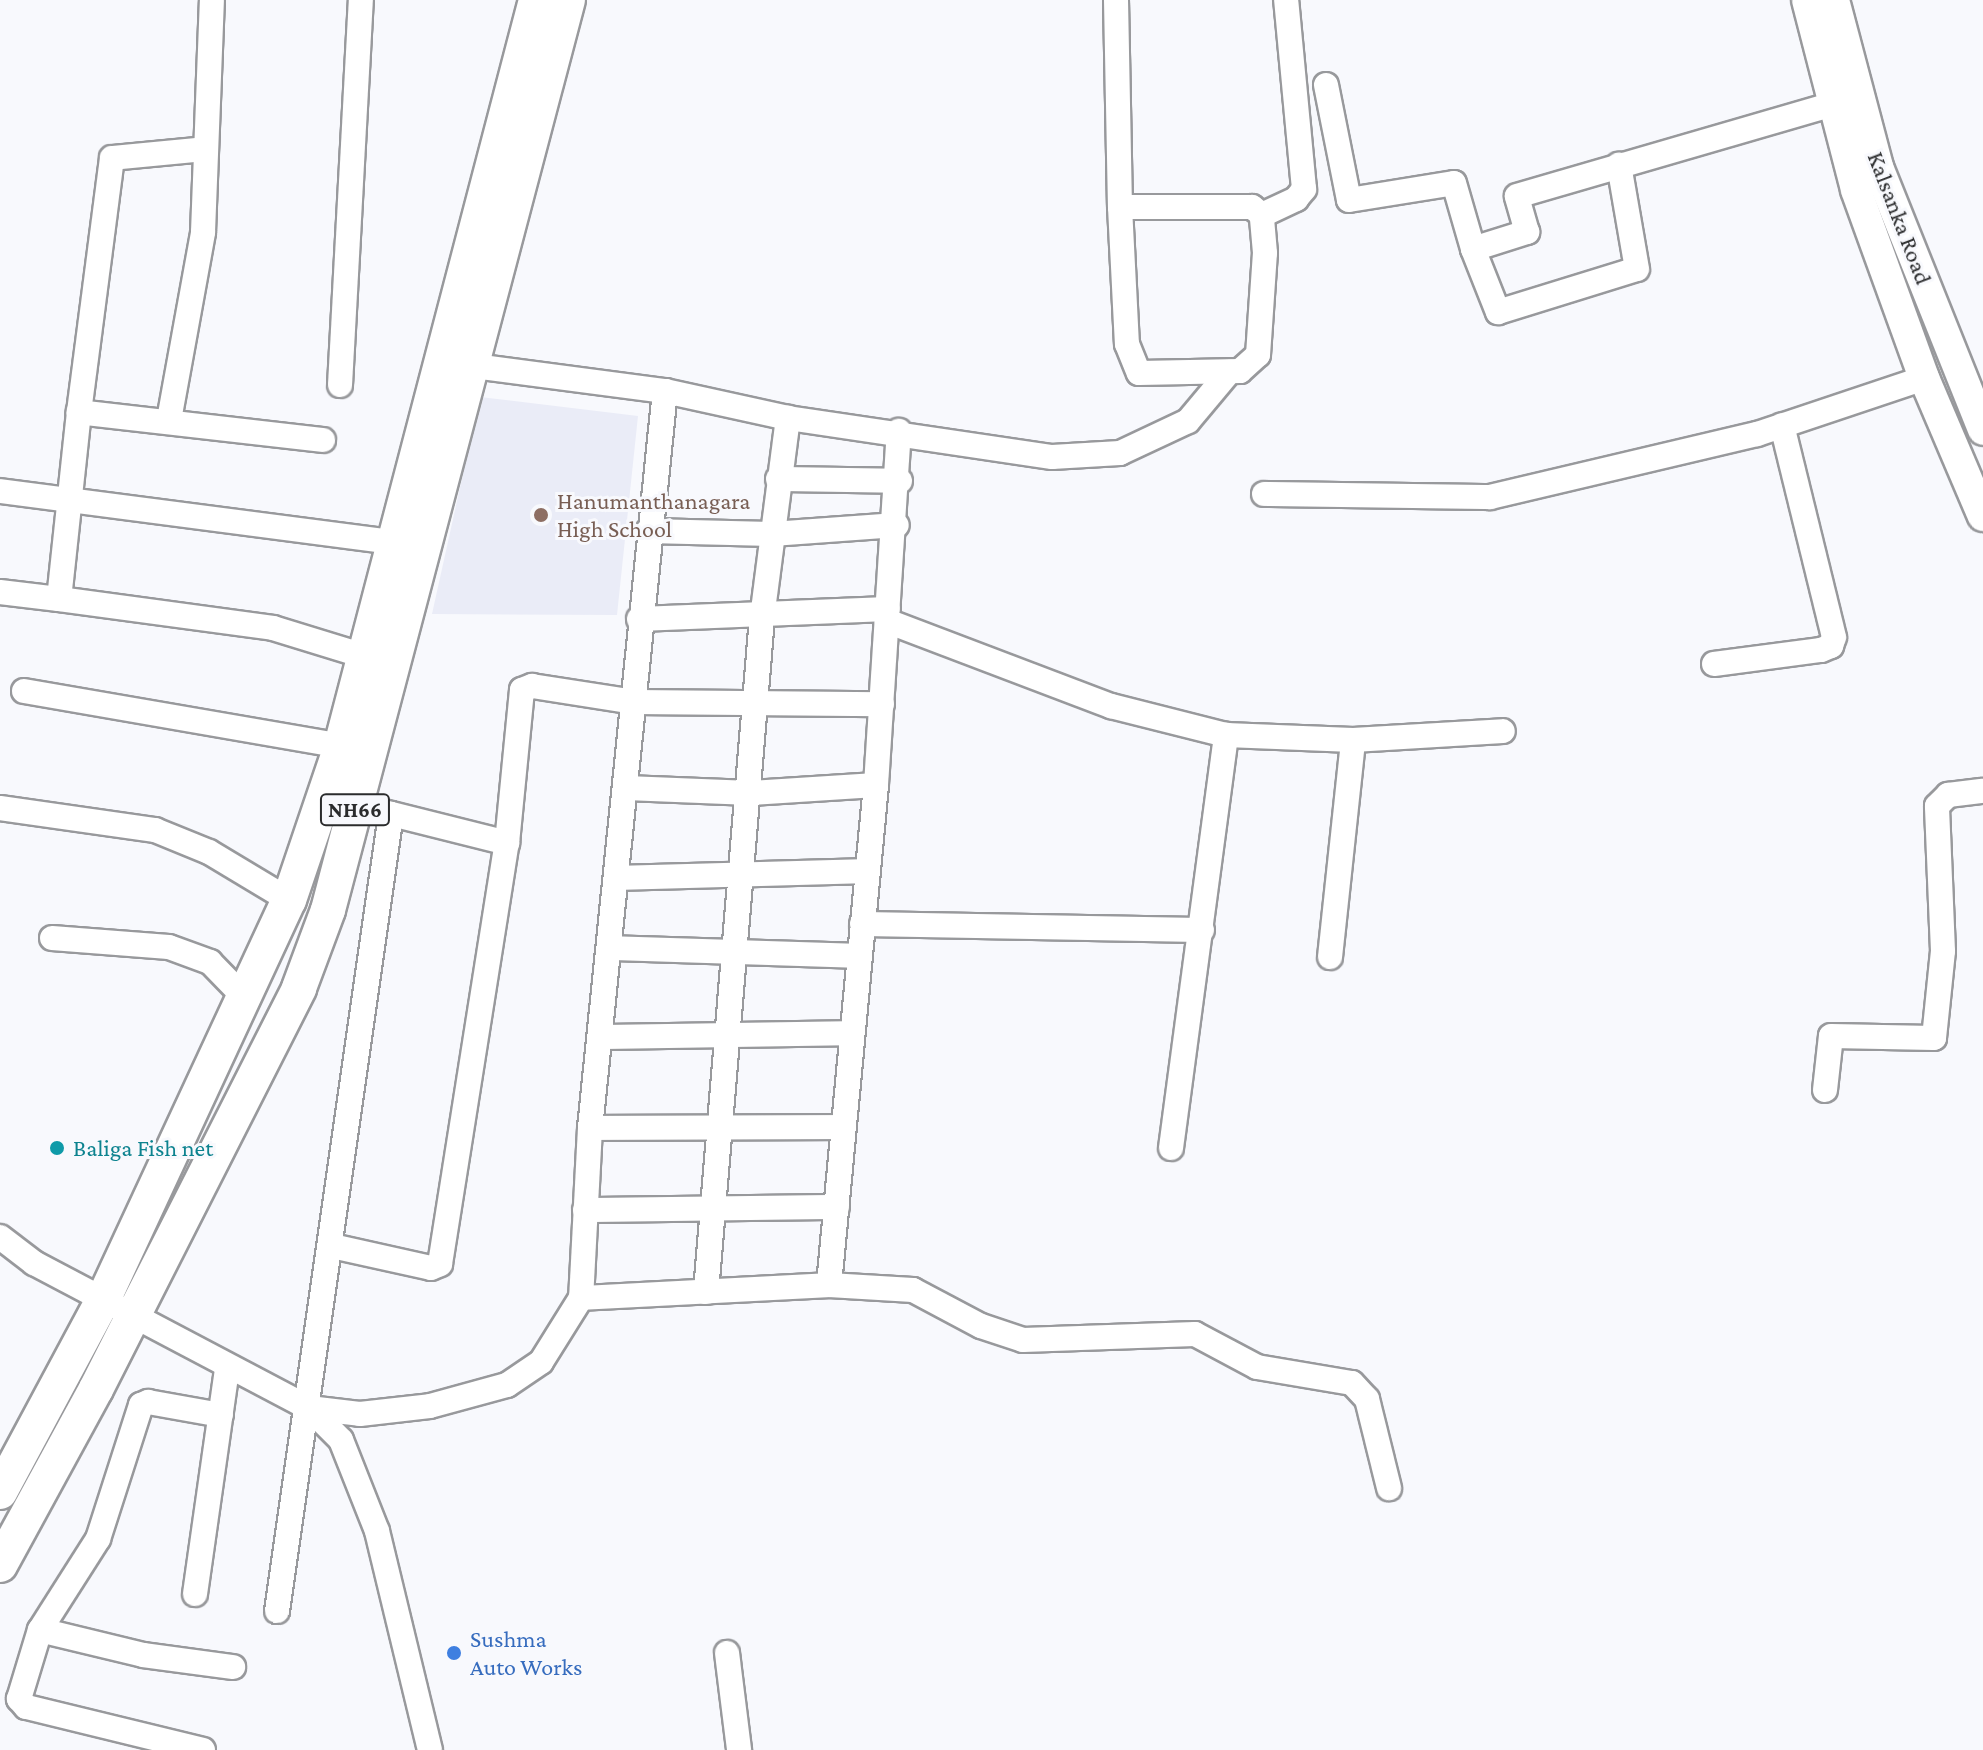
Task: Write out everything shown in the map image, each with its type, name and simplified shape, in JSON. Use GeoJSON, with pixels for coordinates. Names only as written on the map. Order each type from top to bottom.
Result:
{"type":"FeatureCollection","features":[{"type":"Feature","properties":{"kind":"highway","name":"NH66"},"geometry":{"type":"LineString","coordinates":[[0,1565],[118,1307],[244,997],[289,900],[341,746],[361,655],[536,0]]}},
{"type":"Feature","properties":{"kind":"highway","name":"NH66"},"geometry":{"type":"LineString","coordinates":[[0,1492],[118,1307],[299,988],[333,897],[568,0]]}},
{"type":"Feature","properties":{"kind":"main road"},"geometry":{"type":"LineString","coordinates":[[1807,0],[1856,190],[1924,378],[1983,516]]}},
{"type":"Feature","properties":{"kind":"main road","name":"Kalsanka Road"},"geometry":{"type":"LineString","coordinates":[[1834,0],[1878,167],[1983,430]]}},
{"type":"Feature","properties":{"kind":"street"},"geometry":{"type":"LineString","coordinates":[[169,420],[203,232],[212,0]]}},
{"type":"Feature","properties":{"kind":"street"},"geometry":{"type":"LineString","coordinates":[[340,385],[361,0]]}},
{"type":"Feature","properties":{"kind":"street"},"geometry":{"type":"LineString","coordinates":[[1116,0],[1120,207],[1127,344],[1139,373],[1240,371],[1258,355],[1265,253],[1262,215],[1252,207],[1120,207]]}},
{"type":"Feature","properties":{"kind":"street"},"geometry":{"type":"LineString","coordinates":[[1262,215],[1296,199],[1304,189],[1286,0]]}},
{"type":"Feature","properties":{"kind":"street"},"geometry":{"type":"LineString","coordinates":[[1326,85],[1349,200],[1454,183],[1473,249],[1498,312],[1637,269],[1619,165]]}},
{"type":"Feature","properties":{"kind":"street"},"geometry":{"type":"LineString","coordinates":[[1473,249],[1527,232],[1517,196],[1834,104]]}},
{"type":"Feature","properties":{"kind":"street"},"geometry":{"type":"LineString","coordinates":[[59,599],[68,500],[112,158],[206,149]]}},
{"type":"Feature","properties":{"kind":"street"},"geometry":{"type":"LineString","coordinates":[[474,366],[665,391],[788,418],[899,431],[1042,457],[1120,453],[1193,418],[1229,372]]}},
{"type":"Feature","properties":{"kind":"street"},"geometry":{"type":"LineString","coordinates":[[1264,494],[1490,497],[1782,425],[1924,378]]}},
{"type":"Feature","properties":{"kind":"street"},"geometry":{"type":"LineString","coordinates":[[309,1408],[360,1414],[430,1406],[507,1385],[541,1362],[581,1298],[590,1128],[618,878],[639,619],[665,391]]}},
{"type":"Feature","properties":{"kind":"street"},"geometry":{"type":"LineString","coordinates":[[79,412],[323,440]]}},
{"type":"Feature","properties":{"kind":"street"},"geometry":{"type":"LineString","coordinates":[[706,1292],[751,793],[762,618],[788,418]]}},
{"type":"Feature","properties":{"kind":"street"},"geometry":{"type":"LineString","coordinates":[[1714,664],[1821,650],[1831,646],[1834,637],[1782,425]]}},
{"type":"Feature","properties":{"kind":"street"},"geometry":{"type":"LineString","coordinates":[[829,1285],[837,1207],[840,1127],[876,785],[900,481],[899,431]]}},
{"type":"Feature","properties":{"kind":"street"},"geometry":{"type":"LineString","coordinates":[[778,479],[900,481]]}},
{"type":"Feature","properties":{"kind":"street"},"geometry":{"type":"LineString","coordinates":[[0,491],[391,542]]}},
{"type":"Feature","properties":{"kind":"street"},"geometry":{"type":"LineString","coordinates":[[648,531],[772,534],[897,525]]}},
{"type":"Feature","properties":{"kind":"street"},"geometry":{"type":"LineString","coordinates":[[0,592],[273,628],[361,655]]}},
{"type":"Feature","properties":{"kind":"street"},"geometry":{"type":"LineString","coordinates":[[639,619],[888,615],[1111,706],[1226,735],[1353,740],[1503,731]]}},
{"type":"Feature","properties":{"kind":"street"},"geometry":{"type":"LineString","coordinates":[[332,1246],[431,1268],[440,1264],[507,843],[522,690],[532,686],[634,702],[882,704]]}},
{"type":"Feature","properties":{"kind":"street"},"geometry":{"type":"LineString","coordinates":[[24,691],[341,746]]}},
{"type":"Feature","properties":{"kind":"street"},"geometry":{"type":"LineString","coordinates":[[1171,1148],[1226,735]]}},
{"type":"Feature","properties":{"kind":"street"},"geometry":{"type":"LineString","coordinates":[[1330,957],[1353,740]]}},
{"type":"Feature","properties":{"kind":"street"},"geometry":{"type":"LineString","coordinates":[[626,788],[751,793],[876,785]]}},
{"type":"Feature","properties":{"kind":"street"},"geometry":{"type":"LineString","coordinates":[[1825,1090],[1831,1036],[1934,1038],[1943,951],[1937,806],[1948,795],[1983,791]]}},
{"type":"Feature","properties":{"kind":"street"},"geometry":{"type":"LineString","coordinates":[[356,805],[507,843]]}},
{"type":"Feature","properties":{"kind":"street"},"geometry":{"type":"LineString","coordinates":[[0,808],[155,830],[209,852],[289,900]]}},
{"type":"Feature","properties":{"kind":"street"},"geometry":{"type":"LineString","coordinates":[[277,1611],[309,1408],[391,814]]}},
{"type":"Feature","properties":{"kind":"street"},"geometry":{"type":"LineString","coordinates":[[618,878],[867,871]]}},
{"type":"Feature","properties":{"kind":"street"},"geometry":{"type":"LineString","coordinates":[[862,924],[1202,930]]}},
{"type":"Feature","properties":{"kind":"street"},"geometry":{"type":"LineString","coordinates":[[52,938],[169,947],[210,962],[244,997]]}},
{"type":"Feature","properties":{"kind":"street"},"geometry":{"type":"LineString","coordinates":[[610,948],[858,956]]}},
{"type":"Feature","properties":{"kind":"street"},"geometry":{"type":"LineString","coordinates":[[600,1037],[727,1039],[849,1033]]}},
{"type":"Feature","properties":{"kind":"street"},"geometry":{"type":"LineString","coordinates":[[590,1128],[840,1127]]}},
{"type":"Feature","properties":{"kind":"street"},"geometry":{"type":"LineString","coordinates":[[585,1210],[837,1207]]}},
{"type":"Feature","properties":{"kind":"street"},"geometry":{"type":"LineString","coordinates":[[0,1237],[34,1263],[227,1368],[309,1408],[341,1440],[377,1531],[430,1750]]}},
{"type":"Feature","properties":{"kind":"street"},"geometry":{"type":"LineString","coordinates":[[581,1298],[829,1285],[913,1290],[981,1326],[1032,1342],[1195,1334],[1257,1367],[1352,1383],[1367,1399],[1389,1488]]}},
{"type":"Feature","properties":{"kind":"street"},"geometry":{"type":"LineString","coordinates":[[195,1594],[227,1368]]}},
{"type":"Feature","properties":{"kind":"street"},"geometry":{"type":"LineString","coordinates":[[203,1750],[21,1704],[40,1630],[98,1539],[141,1405],[148,1402],[221,1415]]}},
{"type":"Feature","properties":{"kind":"street"},"geometry":{"type":"LineString","coordinates":[[40,1630],[143,1655],[233,1667]]}},
{"type":"Feature","properties":{"kind":"street"},"geometry":{"type":"LineString","coordinates":[[727,1653],[739,1750]]}},
{"type":"Feature","properties":{"kind":"shaded area","name":"Hanumanthanagara High School"},"geometry":{"type":"Polygon","coordinates":[[[480,397],[638,416],[617,615],[432,614],[480,397]]]}},
{"type":"Feature","properties":{"kind":"place","name":"Hanumanthanagara High School"},"geometry":{"type":"Point","coordinates":[541,515]}},
{"type":"Feature","properties":{"kind":"place","name":"Baliga Fish net"},"geometry":{"type":"Point","coordinates":[57,1148]}},
{"type":"Feature","properties":{"kind":"place","name":"Sushma Auto Works"},"geometry":{"type":"Point","coordinates":[454,1653]}}]}
